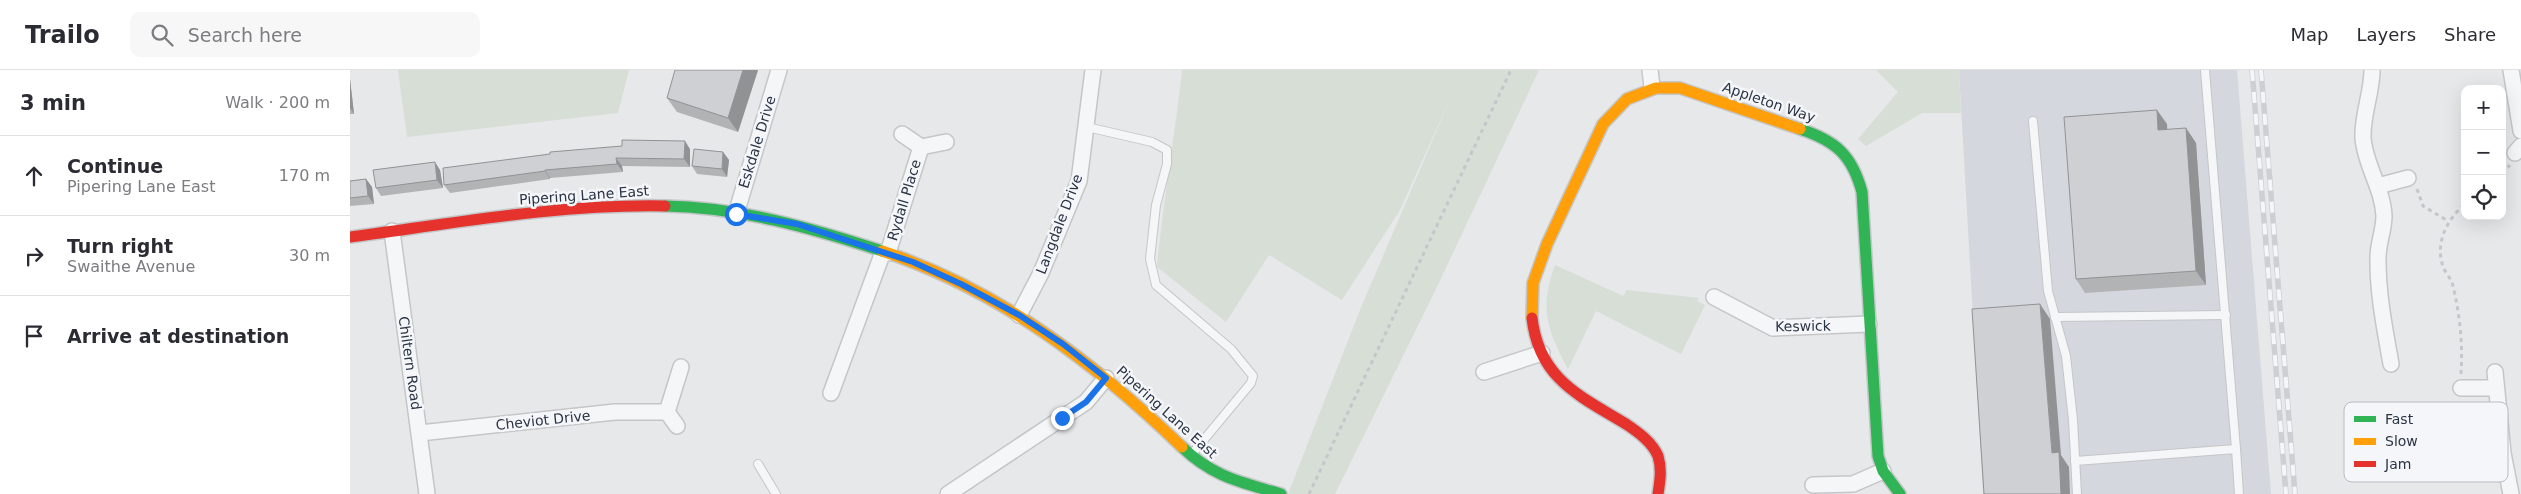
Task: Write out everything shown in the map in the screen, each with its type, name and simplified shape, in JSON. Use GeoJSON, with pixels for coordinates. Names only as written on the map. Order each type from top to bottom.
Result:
{"type":"FeatureCollection","features":[{"type":"Feature","properties":{"kind":"street","name":"Eskdale Drive"},"geometry":{"type":"LineString","coordinates":[[736,214],[779,70]]}},
{"type":"Feature","properties":{"kind":"street","name":"Langdale Drive"},"geometry":{"type":"LineString","coordinates":[[1019,315],[1041,273],[1079,181],[1093,70]]}},
{"type":"Feature","properties":{"kind":"street"},"geometry":{"type":"LineString","coordinates":[[1650,70],[1652,86]]}},
{"type":"Feature","properties":{"kind":"street"},"geometry":{"type":"LineString","coordinates":[[2372,70],[2372,86],[2363,137],[2367,158],[2378,186],[2384,216],[2378,268],[2382,313],[2392,364]]}},
{"type":"Feature","properties":{"kind":"street"},"geometry":{"type":"LineString","coordinates":[[2511,70],[2518,126],[2521,131]]}},
{"type":"Feature","properties":{"kind":"street","name":"Appleton Way"},"geometry":{"type":"LineString","coordinates":[[1658,494],[1661,476],[1660,463],[1655,451],[1645,437],[1571,390],[1556,374],[1542,353],[1534,331],[1531,310],[1538,265],[1604,124],[1614,109],[1626,98],[1652,86],[1680,88],[1824,137],[1837,145],[1849,157],[1858,173],[1862,192],[1878,456],[1883,471],[1900,494]]}},
{"type":"Feature","properties":{"kind":"street","name":"Rydall Place"},"geometry":{"type":"LineString","coordinates":[[902,134],[921,147],[946,142]]}},
{"type":"Feature","properties":{"kind":"street","name":"Rydall Place"},"geometry":{"type":"LineString","coordinates":[[831,393],[886,252],[921,147]]}},
{"type":"Feature","properties":{"kind":"street"},"geometry":{"type":"LineString","coordinates":[[2378,186],[2408,178]]}},
{"type":"Feature","properties":{"kind":"street","name":"Pipering Lane East"},"geometry":{"type":"LineString","coordinates":[[350,237],[478,218],[622,205],[704,208],[797,224],[886,252],[961,284],[1019,315],[1063,344],[1106,378],[1191,455],[1215,474],[1281,494]]}},
{"type":"Feature","properties":{"kind":"street","name":"Chiltern Road"},"geometry":{"type":"LineString","coordinates":[[392,231],[427,494]]}},
{"type":"Feature","properties":{"kind":"street","name":"Keswick"},"geometry":{"type":"LineString","coordinates":[[1714,297],[1774,328],[1869,324]]}},
{"type":"Feature","properties":{"kind":"street"},"geometry":{"type":"LineString","coordinates":[[1484,372],[1542,353]]}},
{"type":"Feature","properties":{"kind":"street"},"geometry":{"type":"LineString","coordinates":[[677,426],[667,412],[681,367]]}},
{"type":"Feature","properties":{"kind":"street"},"geometry":{"type":"LineString","coordinates":[[2495,372],[2498,402]]}},
{"type":"Feature","properties":{"kind":"street"},"geometry":{"type":"LineString","coordinates":[[948,494],[1086,402],[1106,378]]}},
{"type":"Feature","properties":{"kind":"street"},"geometry":{"type":"LineString","coordinates":[[2460,388],[2496,388]]}},
{"type":"Feature","properties":{"kind":"street","name":"Cheviot Drive"},"geometry":{"type":"LineString","coordinates":[[420,433],[615,412],[667,412]]}},
{"type":"Feature","properties":{"kind":"street"},"geometry":{"type":"LineString","coordinates":[[1813,485],[1853,484],[1883,471]]}},
{"type":"Feature","properties":{"kind":"street"},"geometry":{"type":"LineString","coordinates":[[2508,479],[2511,494]]}},
{"type":"Feature","properties":{"kind":"lane"},"geometry":{"type":"LineString","coordinates":[[2205,70],[2239,494]]}},
{"type":"Feature","properties":{"kind":"lane"},"geometry":{"type":"LineString","coordinates":[[2033,121],[2048,291],[2066,356],[2077,494]]}},
{"type":"Feature","properties":{"kind":"lane"},"geometry":{"type":"LineString","coordinates":[[1087,127],[1152,142],[1167,150],[1167,164],[1156,205],[1150,259],[1156,285],[1231,349],[1254,376],[1251,383],[1191,455]]}},
{"type":"Feature","properties":{"kind":"lane"},"geometry":{"type":"LineString","coordinates":[[2055,317],[2226,315]]}},
{"type":"Feature","properties":{"kind":"lane"},"geometry":{"type":"LineString","coordinates":[[2075,461],[2236,449]]}},
{"type":"Feature","properties":{"kind":"lane"},"geometry":{"type":"LineString","coordinates":[[758,464],[776,494]]}},
{"type":"Feature","properties":{"kind":"path"},"geometry":{"type":"LineString","coordinates":[[1309,494],[1511,70]]}},
{"type":"Feature","properties":{"kind":"path"},"geometry":{"type":"LineString","coordinates":[[2408,178],[2416,188],[2423,206],[2448,221]]}},
{"type":"Feature","properties":{"kind":"path"},"geometry":{"type":"LineString","coordinates":[[2460,388],[2463,343],[2453,283],[2444,269],[2440,253],[2448,221],[2461,208]]}},
{"type":"Feature","properties":{"kind":"shaded area"},"geometry":{"type":"Polygon","coordinates":[[[398,70],[629,70],[618,113],[407,137],[398,70]]]}},
{"type":"Feature","properties":{"kind":"shaded area"},"geometry":{"type":"Polygon","coordinates":[[[1182,70],[1539,70],[1436,289],[1335,494],[1288,494],[1360,310],[1451,97],[1400,210],[1342,300],[1269,255],[1226,322],[1157,267],[1182,70]]]}},
{"type":"Feature","properties":{"kind":"shaded area"},"geometry":{"type":"Polygon","coordinates":[[[1876,70],[1959,70],[1961,113],[1922,113],[1866,146],[1858,139],[1898,92],[1876,70]]]}},
{"type":"Feature","properties":{"kind":"shaded area"},"geometry":{"type":"Polygon","coordinates":[[[1959,70],[2237,70],[2271,494],[1983,494],[1959,70]]]}},
{"type":"Feature","properties":{"kind":"shaded area"},"geometry":{"type":"Polygon","coordinates":[[[1555,265],[1623,296],[1627,290],[1699,298],[1697,301],[1705,305],[1681,354],[1596,311],[1568,369],[1550,330],[1548,318],[1547,294],[1555,265]]]}},
{"type":"Feature","properties":{"kind":"building"},"geometry":{"type":"Polygon","coordinates":[[[675,70],[743,70],[728,118],[667,98],[675,70]]]}},
{"type":"Feature","properties":{"kind":"building"},"geometry":{"type":"Polygon","coordinates":[[[2157,110],[2158,130],[2186,128],[2196,271],[2076,279],[2064,117],[2157,110]]]}},
{"type":"Feature","properties":{"kind":"building"},"geometry":{"type":"Polygon","coordinates":[[[622,140],[685,141],[684,159],[616,158],[617,164],[545,170],[444,185],[443,168],[550,154],[550,152],[622,146],[622,140]]]}},
{"type":"Feature","properties":{"kind":"building"},"geometry":{"type":"Polygon","coordinates":[[[694,149],[723,152],[722,169],[692,166],[694,149]]]}},
{"type":"Feature","properties":{"kind":"building"},"geometry":{"type":"Polygon","coordinates":[[[435,162],[437,180],[376,188],[373,170],[435,162]]]}},
{"type":"Feature","properties":{"kind":"building"},"geometry":{"type":"Polygon","coordinates":[[[366,179],[368,196],[350,198],[350,181],[366,179]]]}},
{"type":"Feature","properties":{"kind":"building"},"geometry":{"type":"Polygon","coordinates":[[[2040,304],[2052,453],[2059,452],[2061,494],[1984,494],[1972,309],[2040,304]]]}},
{"type":"Feature","properties":{"kind":"railway"},"geometry":{"type":"LineString","coordinates":[[2252,70],[2286,494]]}},
{"type":"Feature","properties":{"kind":"railway"},"geometry":{"type":"LineString","coordinates":[[2261,70],[2295,494]]}},
{"type":"Feature","properties":{"kind":"traffic: fast"},"geometry":{"type":"LineString","coordinates":[[1800,129],[1833,144],[1841,151],[1853,168],[1862,192],[1878,456],[1883,471],[1900,494]]}},
{"type":"Feature","properties":{"kind":"traffic: fast"},"geometry":{"type":"LineString","coordinates":[[665,206],[720,210],[775,220],[829,234],[882,251]]}},
{"type":"Feature","properties":{"kind":"traffic: fast"},"geometry":{"type":"LineString","coordinates":[[1182,447],[1216,472],[1240,482],[1281,494]]}},
{"type":"Feature","properties":{"kind":"traffic: slow"},"geometry":{"type":"LineString","coordinates":[[1532,318],[1533,283],[1547,244],[1603,124],[1627,99],[1656,88],[1680,88],[1800,129]]}},
{"type":"Feature","properties":{"kind":"traffic: slow"},"geometry":{"type":"LineString","coordinates":[[882,251],[925,267],[966,286],[1043,332],[1115,386],[1182,447]]}},
{"type":"Feature","properties":{"kind":"traffic: jam"},"geometry":{"type":"LineString","coordinates":[[350,237],[546,211],[625,206],[665,206]]}},
{"type":"Feature","properties":{"kind":"traffic: jam"},"geometry":{"type":"LineString","coordinates":[[1532,318],[1536,339],[1543,356],[1564,383],[1593,404],[1631,427],[1652,446],[1658,456],[1660,466],[1658,494]]}},
{"type":"Feature","properties":{"kind":"route"},"geometry":{"type":"LineString","coordinates":[[736,214],[797,224],[888,253],[961,284],[1019,315],[1063,344],[1106,378],[1086,402],[1062,418]]}}]}
